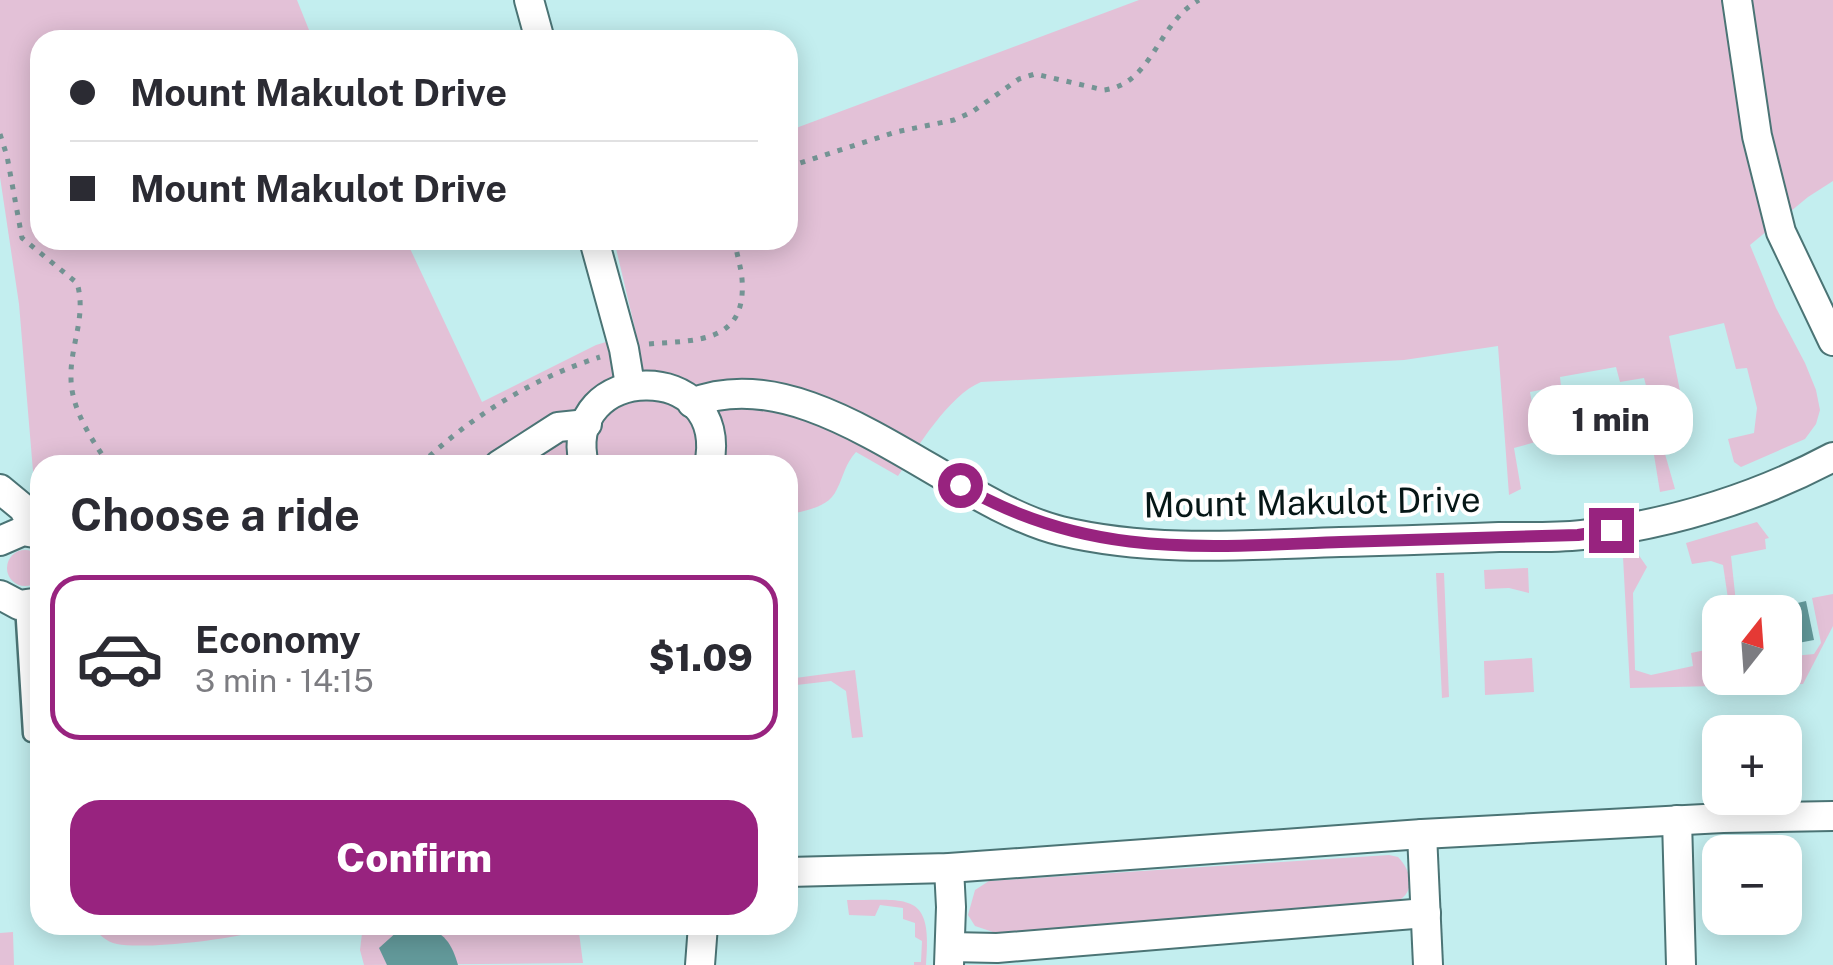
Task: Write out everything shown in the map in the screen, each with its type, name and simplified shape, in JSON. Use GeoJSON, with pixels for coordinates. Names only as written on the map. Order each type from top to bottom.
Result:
{"type":"FeatureCollection","features":[{"type":"Feature","properties":{"kind":"street"},"geometry":{"type":"LineString","coordinates":[[529,0],[537,30]]}},
{"type":"Feature","properties":{"kind":"street"},"geometry":{"type":"LineString","coordinates":[[1737,0],[1758,136],[1781,232],[1833,341]]}},
{"type":"Feature","properties":{"kind":"street"},"geometry":{"type":"LineString","coordinates":[[597,250],[630,386]]}},
{"type":"Feature","properties":{"kind":"street"},"geometry":{"type":"LineString","coordinates":[[582,455],[593,412],[609,395],[648,384],[667,386],[692,403],[710,430],[712,455]]}},
{"type":"Feature","properties":{"kind":"street","name":"Mount Makulot Drive"},"geometry":{"type":"LineString","coordinates":[[692,403],[730,394],[776,398],[815,408],[876,435],[1022,518],[1104,539],[1196,547],[1594,533],[1681,517],[1735,501],[1833,457]]}},
{"type":"Feature","properties":{"kind":"street"},"geometry":{"type":"LineString","coordinates":[[514,455],[558,426],[587,424]]}},
{"type":"Feature","properties":{"kind":"street"},"geometry":{"type":"LineString","coordinates":[[0,489],[23,508],[30,519]]}},
{"type":"Feature","properties":{"kind":"street"},"geometry":{"type":"LineString","coordinates":[[0,541],[23,531],[30,532]]}},
{"type":"Feature","properties":{"kind":"street"},"geometry":{"type":"LineString","coordinates":[[798,872],[949,868],[1677,820],[1833,816]]}},
{"type":"Feature","properties":{"kind":"street"},"geometry":{"type":"LineString","coordinates":[[1677,820],[1681,965]]}},
{"type":"Feature","properties":{"kind":"street"},"geometry":{"type":"LineString","coordinates":[[1422,834],[1428,965]]}},
{"type":"Feature","properties":{"kind":"street"},"geometry":{"type":"LineString","coordinates":[[949,868],[950,956],[998,948],[1426,913]]}},
{"type":"Feature","properties":{"kind":"street"},"geometry":{"type":"LineString","coordinates":[[700,965],[702,935]]}},
{"type":"Feature","properties":{"kind":"lane"},"geometry":{"type":"LineString","coordinates":[[21,601],[30,721]]}},
{"type":"Feature","properties":{"kind":"path"},"geometry":{"type":"LineString","coordinates":[[798,164],[896,132],[954,120],[1020,78],[1035,74],[1080,86],[1113,89],[1142,69],[1170,23],[1181,10],[1199,0]]}},
{"type":"Feature","properties":{"kind":"path"},"geometry":{"type":"LineString","coordinates":[[0,134],[22,238],[30,248]]}},
{"type":"Feature","properties":{"kind":"path"},"geometry":{"type":"LineString","coordinates":[[33,250],[71,276],[80,293],[81,312],[70,380],[80,415],[103,455]]}},
{"type":"Feature","properties":{"kind":"shaded area"},"geometry":{"type":"Polygon","coordinates":[[[0,0],[297,0],[309,30],[30,30],[30,250],[411,250],[482,402],[596,345],[636,333],[616,250],[798,250],[798,127],[1139,0],[1833,0],[1833,181],[1750,245],[1816,390],[1820,410],[1816,424],[1805,439],[1741,467],[1734,462],[1728,439],[1754,433],[1757,408],[1747,368],[1736,369],[1724,323],[1669,336],[1682,401],[1666,405],[1664,410],[1653,412],[1644,378],[1620,382],[1616,367],[1560,377],[1561,386],[1530,392],[1539,441],[1514,448],[1521,489],[1509,495],[1498,346],[1404,360],[981,382],[946,410],[898,476],[856,452],[829,500],[798,512],[798,455],[32,455],[19,304],[0,177],[0,0]]]}},
{"type":"Feature","properties":{"kind":"shaded area"},"geometry":{"type":"Polygon","coordinates":[[[1658,447],[1663,447],[1675,489],[1660,492],[1654,455],[1658,447]]]}},
{"type":"Feature","properties":{"kind":"shaded area"},"geometry":{"type":"Polygon","coordinates":[[[1757,522],[1769,538],[1765,539],[1766,549],[1731,556],[1735,595],[1727,595],[1723,565],[1711,561],[1692,564],[1686,543],[1757,522]]]}},
{"type":"Feature","properties":{"kind":"shaded area"},"geometry":{"type":"Polygon","coordinates":[[[30,551],[30,585],[25,586],[12,581],[7,568],[12,555],[30,551]]]}},
{"type":"Feature","properties":{"kind":"shaded area"},"geometry":{"type":"Polygon","coordinates":[[[1638,554],[1647,567],[1633,593],[1635,670],[1651,675],[1693,666],[1691,653],[1702,651],[1702,686],[1630,688],[1623,557],[1638,554]]]}},
{"type":"Feature","properties":{"kind":"shaded area"},"geometry":{"type":"Polygon","coordinates":[[[1528,568],[1529,593],[1509,588],[1485,589],[1484,570],[1528,568]]]}},
{"type":"Feature","properties":{"kind":"shaded area"},"geometry":{"type":"Polygon","coordinates":[[[1436,573],[1444,573],[1449,697],[1442,698],[1436,573]]]}},
{"type":"Feature","properties":{"kind":"shaded area"},"geometry":{"type":"Polygon","coordinates":[[[1833,594],[1833,626],[1803,684],[1802,655],[1814,654],[1821,643],[1812,598],[1833,594]]]}},
{"type":"Feature","properties":{"kind":"shaded area"},"geometry":{"type":"Polygon","coordinates":[[[1532,658],[1534,692],[1485,695],[1484,661],[1532,658]]]}},
{"type":"Feature","properties":{"kind":"shaded area"},"geometry":{"type":"Polygon","coordinates":[[[855,670],[863,737],[852,738],[846,691],[831,681],[798,685],[798,678],[855,670]]]}},
{"type":"Feature","properties":{"kind":"shaded area"},"geometry":{"type":"Polygon","coordinates":[[[1398,857],[1408,874],[1407,892],[1398,901],[996,933],[975,926],[968,915],[975,890],[989,881],[1398,857]]]}},
{"type":"Feature","properties":{"kind":"shaded area"},"geometry":{"type":"Polygon","coordinates":[[[847,900],[901,901],[912,905],[925,924],[926,965],[914,965],[921,962],[922,941],[915,937],[915,923],[903,919],[903,908],[880,905],[875,916],[849,915],[847,900]]]}},
{"type":"Feature","properties":{"kind":"shaded area"},"geometry":{"type":"Polygon","coordinates":[[[13,932],[14,965],[0,965],[0,933],[13,932]]]}},
{"type":"Feature","properties":{"kind":"shaded area"},"geometry":{"type":"Polygon","coordinates":[[[237,935],[150,945],[113,943],[103,937],[237,935]]]}},
{"type":"Feature","properties":{"kind":"shaded area"},"geometry":{"type":"Polygon","coordinates":[[[362,935],[579,935],[583,963],[364,965],[362,935]]]}},
{"type":"Feature","properties":{"kind":"water"},"geometry":{"type":"Polygon","coordinates":[[[1806,601],[1814,640],[1802,642],[1802,602],[1806,601]]]}},
{"type":"Feature","properties":{"kind":"water"},"geometry":{"type":"Polygon","coordinates":[[[393,935],[440,935],[453,951],[458,965],[387,965],[379,948],[393,935]]]}},
{"type":"Feature","properties":{"kind":"route"},"geometry":{"type":"LineString","coordinates":[[960,485],[1022,518],[1059,530],[1148,544],[1196,547],[1578,535],[1611,530]]}}]}
